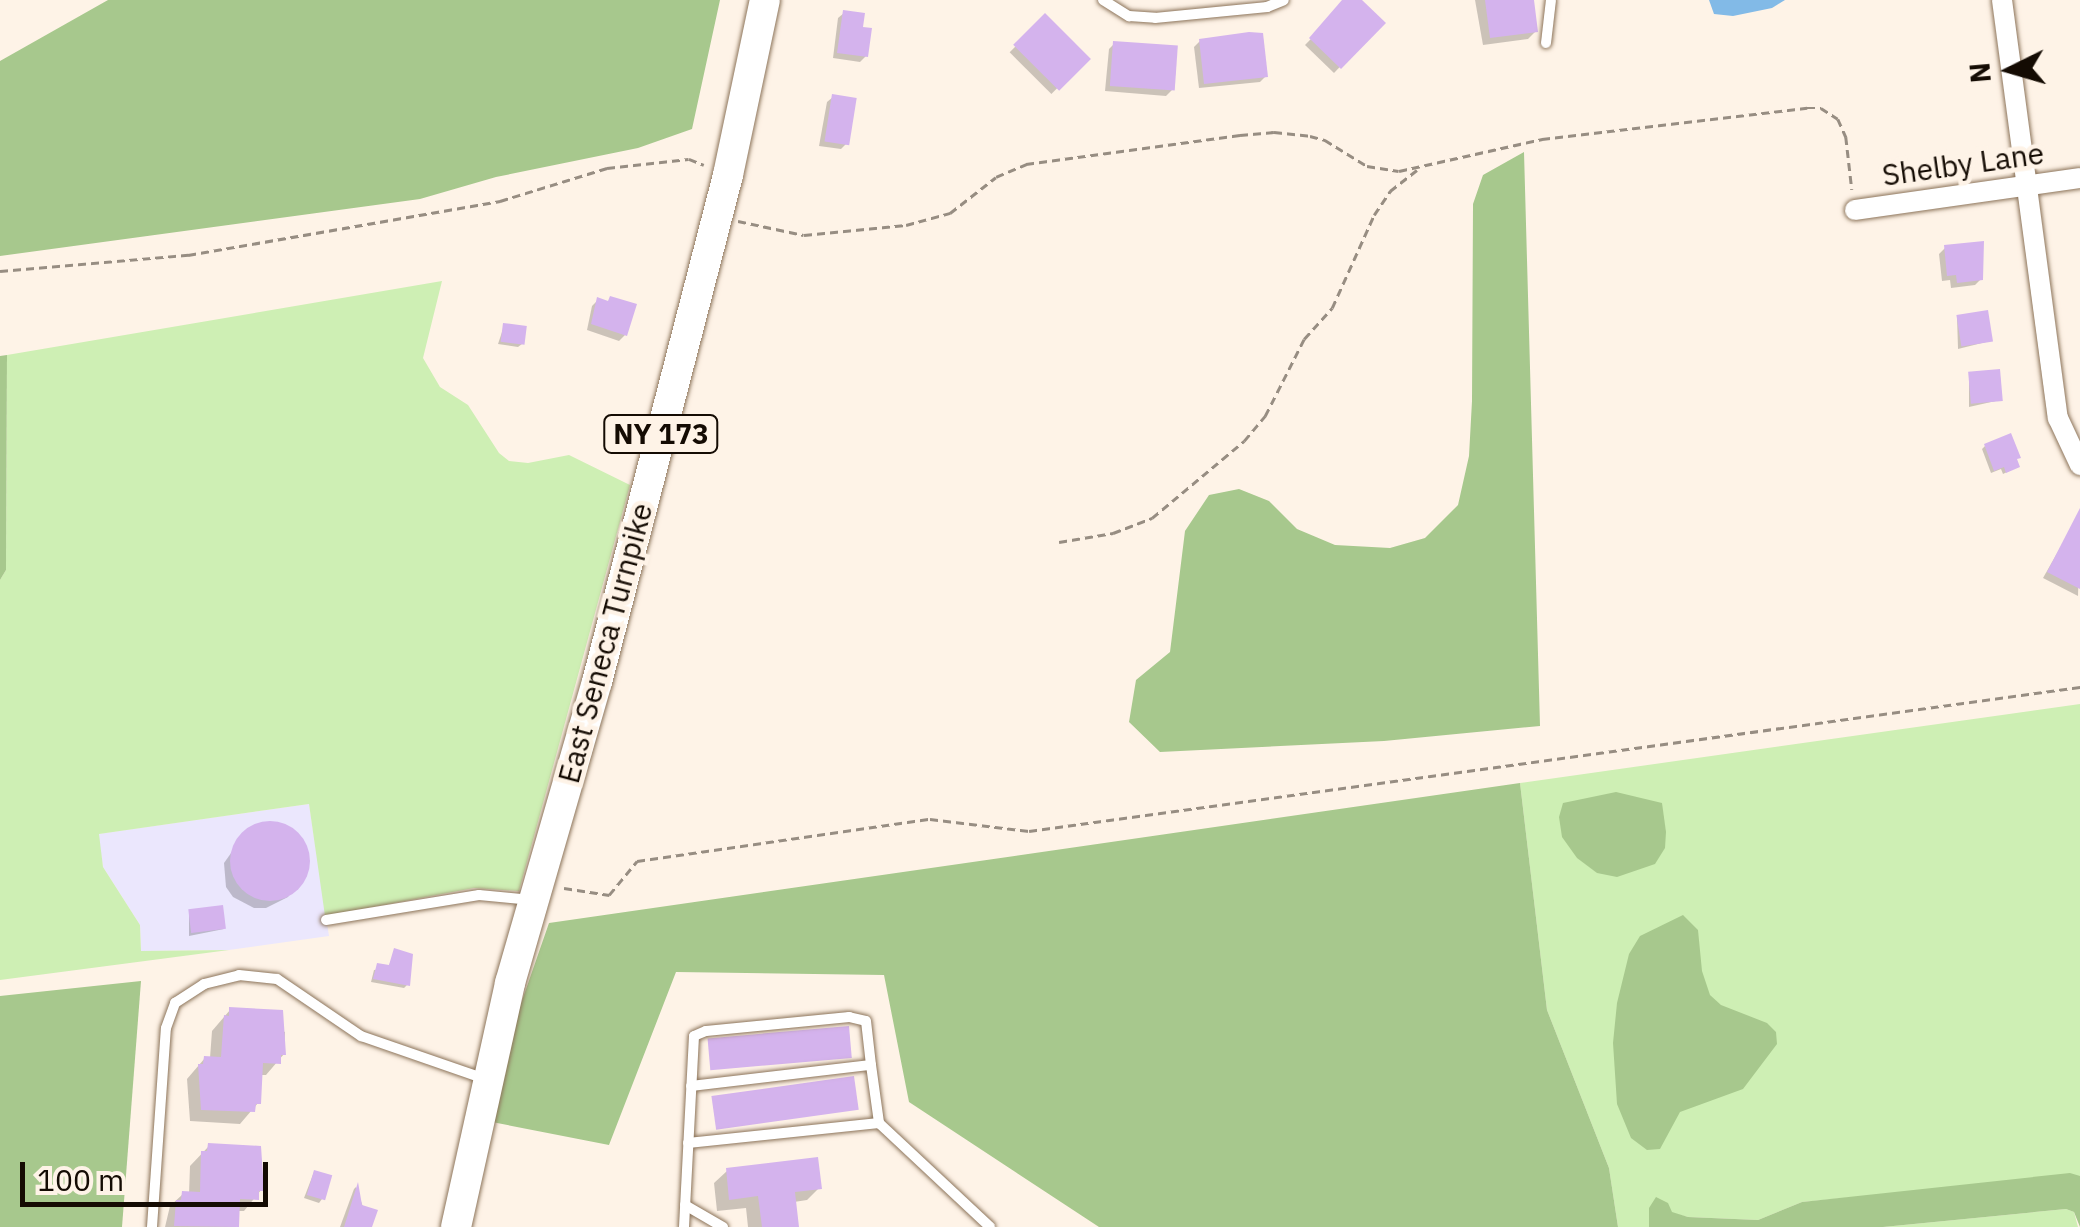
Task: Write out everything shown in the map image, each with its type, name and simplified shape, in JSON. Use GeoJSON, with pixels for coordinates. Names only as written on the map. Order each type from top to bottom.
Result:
{"type":"FeatureCollection","features":[{"type":"Feature","properties":{"kind":"main road","name":"East Seneca Turnpike"},"geometry":{"type":"LineString","coordinates":[[456,1227],[486,1080],[596,682],[718,214],[766,0]]}},
{"type":"Feature","properties":{"kind":"street"},"geometry":{"type":"LineString","coordinates":[[2002,0],[2058,418],[2080,465]]}},
{"type":"Feature","properties":{"kind":"street","name":"Shelby Lane"},"geometry":{"type":"LineString","coordinates":[[1855,210],[2080,178]]}},
{"type":"Feature","properties":{"kind":"lane"},"geometry":{"type":"LineString","coordinates":[[1103,0],[1129,16],[1155,18],[1267,7],[1284,0]]}},
{"type":"Feature","properties":{"kind":"lane"},"geometry":{"type":"LineString","coordinates":[[1546,44],[1551,0]]}},
{"type":"Feature","properties":{"kind":"lane"},"geometry":{"type":"LineString","coordinates":[[326,920],[478,895],[536,891]]}},
{"type":"Feature","properties":{"kind":"lane"},"geometry":{"type":"LineString","coordinates":[[152,1227],[166,1028],[175,1003],[204,984],[239,975],[276,979],[361,1036],[486,1080]]}},
{"type":"Feature","properties":{"kind":"lane"},"geometry":{"type":"LineString","coordinates":[[684,1227],[694,1036],[706,1031],[849,1017],[866,1021],[879,1124],[990,1227]]}},
{"type":"Feature","properties":{"kind":"lane"},"geometry":{"type":"LineString","coordinates":[[691,1086],[871,1066]]}},
{"type":"Feature","properties":{"kind":"lane"},"geometry":{"type":"LineString","coordinates":[[688,1143],[879,1124]]}},
{"type":"Feature","properties":{"kind":"lane"},"geometry":{"type":"LineString","coordinates":[[685,1205],[722,1227]]}},
{"type":"Feature","properties":{"kind":"path"},"geometry":{"type":"LineString","coordinates":[[718,214],[765,230],[846,234],[950,212],[996,177],[1026,164],[1274,132],[1326,140],[1380,169],[1399,172],[1556,138],[1820,108],[1838,119],[1846,137],[1855,210]]}},
{"type":"Feature","properties":{"kind":"path"},"geometry":{"type":"LineString","coordinates":[[0,271],[188,255],[413,218],[500,201],[607,168],[689,158],[728,175]]}},
{"type":"Feature","properties":{"kind":"path"},"geometry":{"type":"LineString","coordinates":[[1059,542],[1112,534],[1152,518],[1244,440],[1265,416],[1304,339],[1332,308],[1390,190],[1422,166]]}},
{"type":"Feature","properties":{"kind":"path"},"geometry":{"type":"LineString","coordinates":[[536,891],[609,895],[637,860],[930,819],[1029,831],[2080,687]]}},
{"type":"Feature","properties":{"kind":"shaded area"},"geometry":{"type":"Polygon","coordinates":[[[309,804],[329,936],[229,950],[141,951],[140,925],[103,867],[98,834],[309,804]]]}},
{"type":"Feature","properties":{"kind":"green space"},"geometry":{"type":"Polygon","coordinates":[[[108,0],[720,0],[692,129],[638,148],[496,177],[420,199],[0,256],[0,61],[108,0]]]}},
{"type":"Feature","properties":{"kind":"green space"},"geometry":{"type":"Polygon","coordinates":[[[1524,152],[1540,726],[1384,741],[1160,752],[1129,722],[1136,680],[1170,652],[1185,531],[1209,495],[1239,489],[1269,501],[1297,529],[1335,545],[1390,548],[1425,538],[1458,505],[1469,456],[1472,401],[1473,204],[1483,175],[1524,152]]]}},
{"type":"Feature","properties":{"kind":"green space"},"geometry":{"type":"Polygon","coordinates":[[[442,281],[423,358],[440,387],[468,405],[499,453],[509,461],[528,463],[569,455],[630,485],[519,891],[474,888],[325,916],[309,804],[99,834],[103,867],[140,925],[141,951],[229,950],[0,980],[0,580],[6,570],[7,355],[442,281]]]}},
{"type":"Feature","properties":{"kind":"green space"},"geometry":{"type":"Polygon","coordinates":[[[7,355],[6,570],[0,580],[0,356],[7,355]]]}},
{"type":"Feature","properties":{"kind":"green space"},"geometry":{"type":"Polygon","coordinates":[[[2080,704],[2080,1176],[1802,1202],[1758,1220],[1688,1217],[1649,1208],[1649,1227],[1618,1227],[1609,1168],[1547,1010],[1520,783],[2080,704]]]}},
{"type":"Feature","properties":{"kind":"green space"},"geometry":{"type":"Polygon","coordinates":[[[1520,783],[1547,1010],[1609,1168],[1618,1227],[1099,1227],[909,1102],[884,975],[676,972],[609,1145],[487,1121],[501,1061],[549,923],[1520,783]]]}},
{"type":"Feature","properties":{"kind":"green space"},"geometry":{"type":"Polygon","coordinates":[[[1616,792],[1662,803],[1666,832],[1665,848],[1655,864],[1617,877],[1597,873],[1577,858],[1562,837],[1559,817],[1563,803],[1616,792]]]}},
{"type":"Feature","properties":{"kind":"green space"},"geometry":{"type":"Polygon","coordinates":[[[1683,915],[1698,930],[1702,971],[1710,995],[1721,1005],[1767,1023],[1776,1032],[1777,1044],[1743,1089],[1680,1112],[1660,1149],[1647,1150],[1631,1138],[1617,1104],[1613,1043],[1617,1003],[1629,954],[1640,936],[1683,915]]]}},
{"type":"Feature","properties":{"kind":"green space"},"geometry":{"type":"Polygon","coordinates":[[[141,981],[122,1227],[0,1227],[0,996],[141,981]]]}},
{"type":"Feature","properties":{"kind":"green space"},"geometry":{"type":"Polygon","coordinates":[[[2070,1173],[2080,1176],[2080,1227],[2074,1212],[2066,1209],[1883,1227],[1649,1227],[1649,1208],[1656,1197],[1668,1203],[1672,1212],[1688,1217],[1758,1220],[1802,1202],[2070,1173]]]}},
{"type":"Feature","properties":{"kind":"green space"},"geometry":{"type":"Polygon","coordinates":[[[2066,1209],[2074,1212],[2078,1227],[1883,1227],[2066,1209]]]}},
{"type":"Feature","properties":{"kind":"water"},"geometry":{"type":"Polygon","coordinates":[[[1709,0],[1785,0],[1772,8],[1733,16],[1714,14],[1709,0]]]}},
{"type":"Feature","properties":{"kind":"building"},"geometry":{"type":"Polygon","coordinates":[[[1342,0],[1362,0],[1386,23],[1341,69],[1309,38],[1342,0]]]}},
{"type":"Feature","properties":{"kind":"building"},"geometry":{"type":"Polygon","coordinates":[[[1485,0],[1534,0],[1538,32],[1490,38],[1485,0]]]}},
{"type":"Feature","properties":{"kind":"building"},"geometry":{"type":"Polygon","coordinates":[[[843,10],[865,13],[863,27],[872,28],[868,57],[837,53],[843,10]]]}},
{"type":"Feature","properties":{"kind":"building"},"geometry":{"type":"Polygon","coordinates":[[[1045,13],[1091,59],[1059,91],[1013,45],[1045,13]]]}},
{"type":"Feature","properties":{"kind":"building"},"geometry":{"type":"Polygon","coordinates":[[[1263,33],[1268,77],[1204,84],[1199,39],[1263,33]]]}},
{"type":"Feature","properties":{"kind":"building"},"geometry":{"type":"Polygon","coordinates":[[[1113,41],[1178,46],[1175,90],[1110,86],[1113,41]]]}},
{"type":"Feature","properties":{"kind":"building"},"geometry":{"type":"Polygon","coordinates":[[[832,94],[857,98],[849,145],[824,141],[832,94]]]}},
{"type":"Feature","properties":{"kind":"building"},"geometry":{"type":"Polygon","coordinates":[[[1984,241],[1983,280],[1957,283],[1956,275],[1947,276],[1944,245],[1984,241]]]}},
{"type":"Feature","properties":{"kind":"building"},"geometry":{"type":"Polygon","coordinates":[[[610,296],[637,304],[627,336],[591,324],[597,297],[608,301],[610,296]]]}},
{"type":"Feature","properties":{"kind":"building"},"geometry":{"type":"Polygon","coordinates":[[[1988,310],[1993,342],[1961,347],[1956,315],[1988,310]]]}},
{"type":"Feature","properties":{"kind":"building"},"geometry":{"type":"Polygon","coordinates":[[[503,323],[527,326],[525,345],[501,342],[503,323]]]}},
{"type":"Feature","properties":{"kind":"building"},"geometry":{"type":"Polygon","coordinates":[[[2000,369],[2003,401],[1971,404],[1968,372],[2000,369]]]}},
{"type":"Feature","properties":{"kind":"building"},"geometry":{"type":"Polygon","coordinates":[[[2011,433],[2021,458],[2017,459],[2020,467],[2006,473],[2004,467],[1994,471],[1984,444],[2011,433]]]}},
{"type":"Feature","properties":{"kind":"building"},"geometry":{"type":"Polygon","coordinates":[[[2080,508],[2080,589],[2047,572],[2080,508]]]}},
{"type":"Feature","properties":{"kind":"building"},"geometry":{"type":"Polygon","coordinates":[[[270,821],[285,824],[298,833],[307,846],[307,876],[298,889],[285,898],[270,901],[255,898],[242,889],[233,876],[230,861],[233,846],[242,833],[255,824],[270,821]]]}},
{"type":"Feature","properties":{"kind":"building"},"geometry":{"type":"Polygon","coordinates":[[[223,905],[226,929],[191,933],[188,909],[223,905]]]}},
{"type":"Feature","properties":{"kind":"building"},"geometry":{"type":"Polygon","coordinates":[[[394,948],[413,954],[410,986],[373,979],[377,963],[389,965],[394,948]]]}},
{"type":"Feature","properties":{"kind":"building"},"geometry":{"type":"Polygon","coordinates":[[[229,1007],[283,1010],[286,1055],[281,1055],[281,1064],[263,1063],[261,1104],[256,1104],[255,1112],[201,1110],[198,1064],[203,1064],[204,1056],[221,1057],[224,1015],[229,1016],[229,1007]]]}},
{"type":"Feature","properties":{"kind":"building"},"geometry":{"type":"Polygon","coordinates":[[[849,1026],[852,1058],[710,1070],[708,1038],[849,1026]]]}},
{"type":"Feature","properties":{"kind":"building"},"geometry":{"type":"Polygon","coordinates":[[[854,1076],[859,1110],[716,1130],[711,1096],[854,1076]]]}},
{"type":"Feature","properties":{"kind":"building"},"geometry":{"type":"Polygon","coordinates":[[[208,1143],[261,1146],[264,1191],[259,1191],[259,1200],[240,1199],[239,1227],[174,1226],[176,1200],[181,1200],[182,1191],[200,1192],[201,1151],[207,1151],[208,1143]]]}},
{"type":"Feature","properties":{"kind":"building"},"geometry":{"type":"Polygon","coordinates":[[[818,1157],[822,1189],[795,1192],[799,1227],[762,1227],[758,1196],[729,1200],[726,1168],[818,1157]]]}},
{"type":"Feature","properties":{"kind":"building"},"geometry":{"type":"Polygon","coordinates":[[[314,1170],[332,1175],[325,1200],[307,1195],[314,1170]]]}},
{"type":"Feature","properties":{"kind":"building"},"geometry":{"type":"Polygon","coordinates":[[[358,1182],[362,1205],[378,1210],[372,1227],[344,1227],[358,1182]]]}}]}
